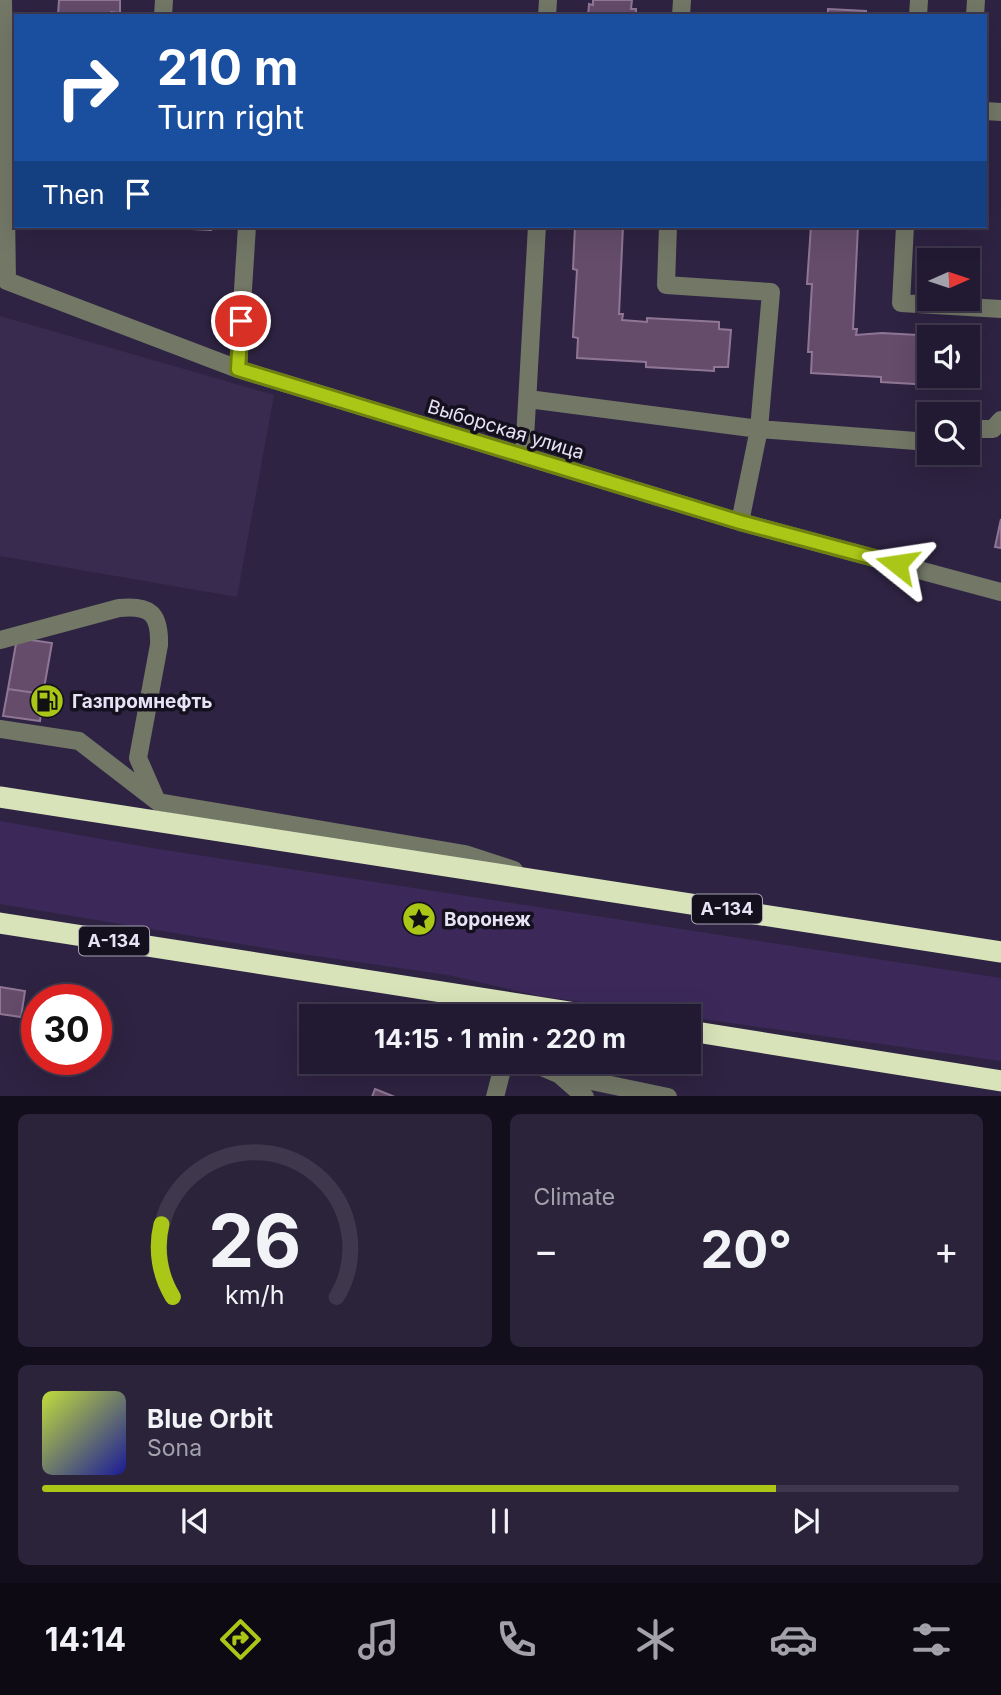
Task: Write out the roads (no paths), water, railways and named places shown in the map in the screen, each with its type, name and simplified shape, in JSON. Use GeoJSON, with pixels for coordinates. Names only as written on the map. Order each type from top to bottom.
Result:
{"type":"FeatureCollection","features":[{"type":"Feature","properties":{"kind":"highway","name":"А-134"},"geometry":{"type":"LineString","coordinates":[[0,797],[1001,952]]}},
{"type":"Feature","properties":{"kind":"highway","name":"А-134"},"geometry":{"type":"LineString","coordinates":[[0,923],[473,1004]]}},
{"type":"Feature","properties":{"kind":"highway"},"geometry":{"type":"LineString","coordinates":[[701,1033],[1001,1081]]}},
{"type":"Feature","properties":{"kind":"street","name":"Выборская улица"},"geometry":{"type":"LineString","coordinates":[[3,0],[7,281],[238,369],[740,522],[1001,592]]}},
{"type":"Feature","properties":{"kind":"street"},"geometry":{"type":"LineString","coordinates":[[238,369],[247,228]]}},
{"type":"Feature","properties":{"kind":"street"},"geometry":{"type":"LineString","coordinates":[[524,456],[537,228]]}},
{"type":"Feature","properties":{"kind":"street"},"geometry":{"type":"LineString","coordinates":[[668,228],[666,285],[771,292],[759,429],[740,522]]}},
{"type":"Feature","properties":{"kind":"street"},"geometry":{"type":"LineString","coordinates":[[905,228],[901,303],[1001,309]]}},
{"type":"Feature","properties":{"kind":"street"},"geometry":{"type":"LineString","coordinates":[[527,398],[759,429],[917,441]]}},
{"type":"Feature","properties":{"kind":"street"},"geometry":{"type":"LineString","coordinates":[[980,429],[993,429],[1001,420]]}},
{"type":"Feature","properties":{"kind":"street"},"geometry":{"type":"LineString","coordinates":[[0,640],[119,608],[138,606],[153,614],[160,628],[159,645],[138,758],[158,802]]}},
{"type":"Feature","properties":{"kind":"street"},"geometry":{"type":"LineString","coordinates":[[0,729],[79,741],[158,802],[465,854],[561,885]]}},
{"type":"Feature","properties":{"kind":"street"},"geometry":{"type":"LineString","coordinates":[[495,1096],[501,1074]]}},
{"type":"Feature","properties":{"kind":"street"},"geometry":{"type":"LineString","coordinates":[[558,1074],[584,1096]]}},
{"type":"Feature","properties":{"kind":"street"},"geometry":{"type":"LineString","coordinates":[[558,1074],[663,1096]]}},
{"type":"Feature","properties":{"kind":"place","name":"Газпромнефть"},"geometry":{"type":"Point","coordinates":[47,701]}},
{"type":"Feature","properties":{"kind":"place","name":"Воронеж"},"geometry":{"type":"Point","coordinates":[419,919]}}]}
